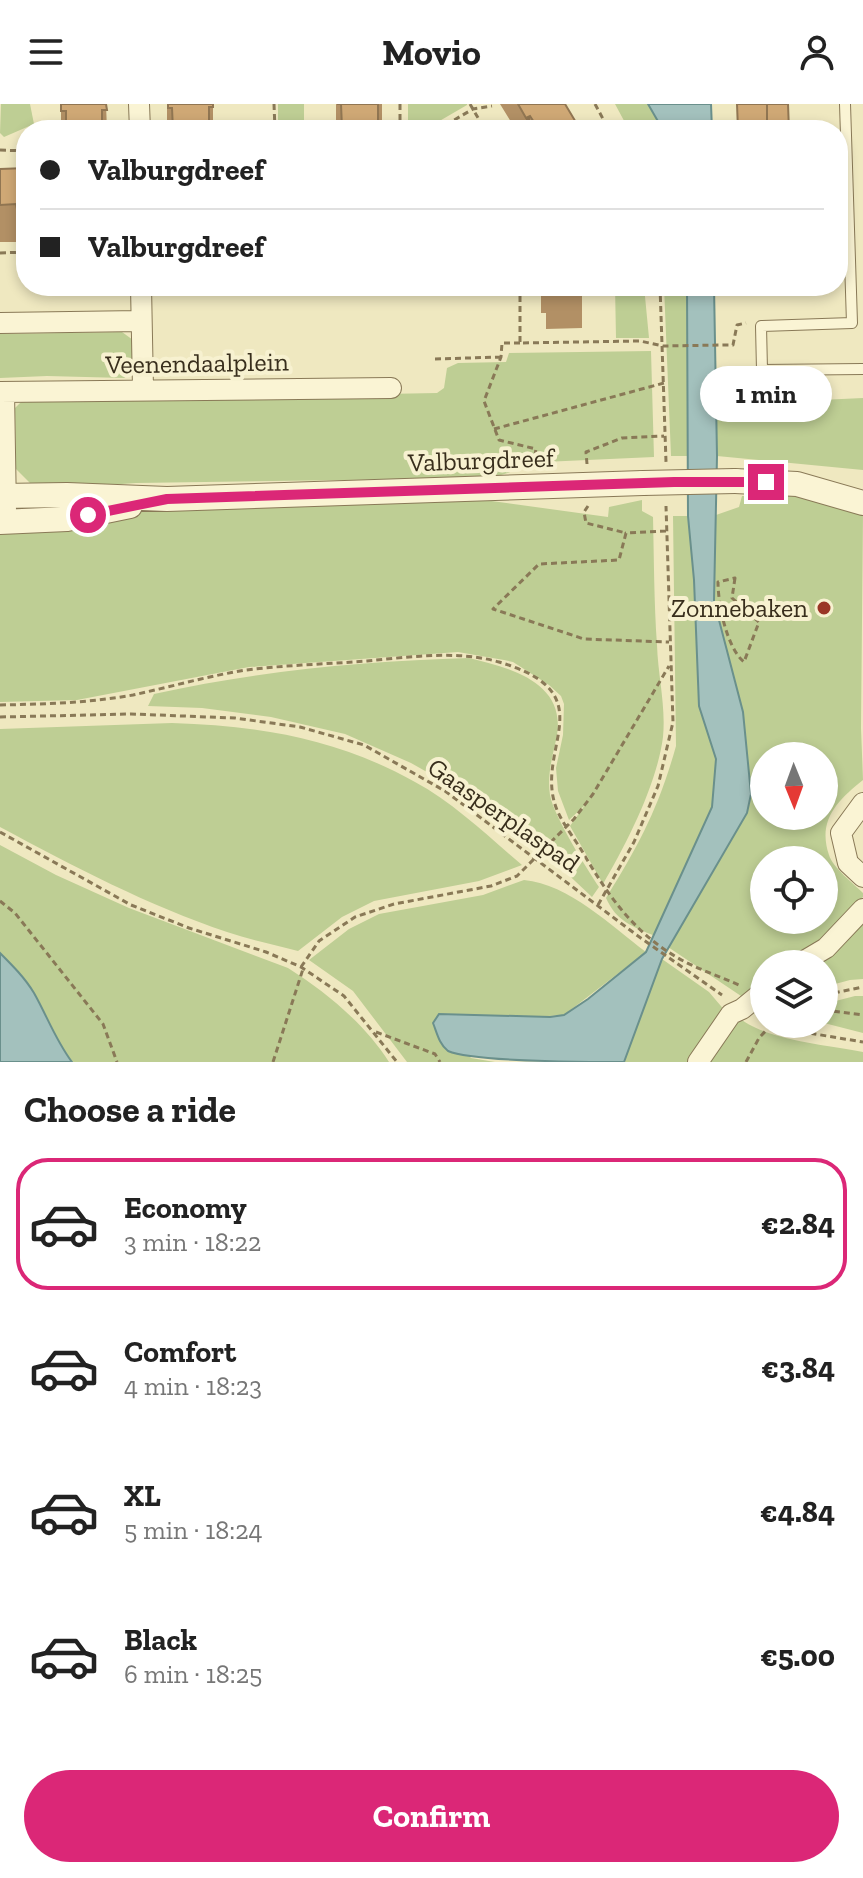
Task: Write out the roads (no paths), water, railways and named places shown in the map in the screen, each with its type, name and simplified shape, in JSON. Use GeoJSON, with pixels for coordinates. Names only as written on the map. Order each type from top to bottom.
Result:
{"type":"FeatureCollection","features":[{"type":"Feature","properties":{"kind":"street"},"geometry":{"type":"LineString","coordinates":[[141,296],[143,389]]}},
{"type":"Feature","properties":{"kind":"street","name":"Veenendaalplein"},"geometry":{"type":"LineString","coordinates":[[0,323],[140,321]]}},
{"type":"Feature","properties":{"kind":"street","name":"Veenendaalplein"},"geometry":{"type":"LineString","coordinates":[[3,522],[2,392],[391,388]]}},
{"type":"Feature","properties":{"kind":"street","name":"Valburgdreef"},"geometry":{"type":"LineString","coordinates":[[3,496],[167,499],[531,486],[594,478],[643,483],[735,481],[863,485]]}},
{"type":"Feature","properties":{"kind":"street","name":"Valburgdreef"},"geometry":{"type":"LineString","coordinates":[[797,484],[863,503]]}},
{"type":"Feature","properties":{"kind":"street","name":"Valburgdreef"},"geometry":{"type":"LineString","coordinates":[[3,522],[67,519],[167,499]]}},
{"type":"Feature","properties":{"kind":"street"},"geometry":{"type":"LineString","coordinates":[[863,803],[841,833],[848,863],[863,877]]}},
{"type":"Feature","properties":{"kind":"street"},"geometry":{"type":"LineString","coordinates":[[823,950],[863,909]]}},
{"type":"Feature","properties":{"kind":"street"},"geometry":{"type":"LineString","coordinates":[[698,1062],[731,1014],[750,1003]]}},
{"type":"Feature","properties":{"kind":"lane"},"geometry":{"type":"LineString","coordinates":[[848,198],[852,323],[761,326],[762,370],[863,369]]}},
{"type":"Feature","properties":{"kind":"water"},"geometry":{"type":"Polygon","coordinates":[[[648,104],[711,104],[712,120],[657,120],[648,104]]]}},
{"type":"Feature","properties":{"kind":"water"},"geometry":{"type":"Polygon","coordinates":[[[687,296],[714,296],[717,456],[714,601],[743,712],[750,784],[747,813],[662,959],[624,1062],[506,1059],[448,1051],[440,1042],[433,1023],[439,1014],[564,1015],[646,952],[712,807],[716,759],[699,706],[688,516],[687,296]]]}},
{"type":"Feature","properties":{"kind":"water"},"geometry":{"type":"Polygon","coordinates":[[[0,953],[30,988],[72,1062],[0,1062],[0,953]]]}},
{"type":"Feature","properties":{"kind":"place","name":"Zonnebaken"},"geometry":{"type":"Point","coordinates":[824,608]}}]}
